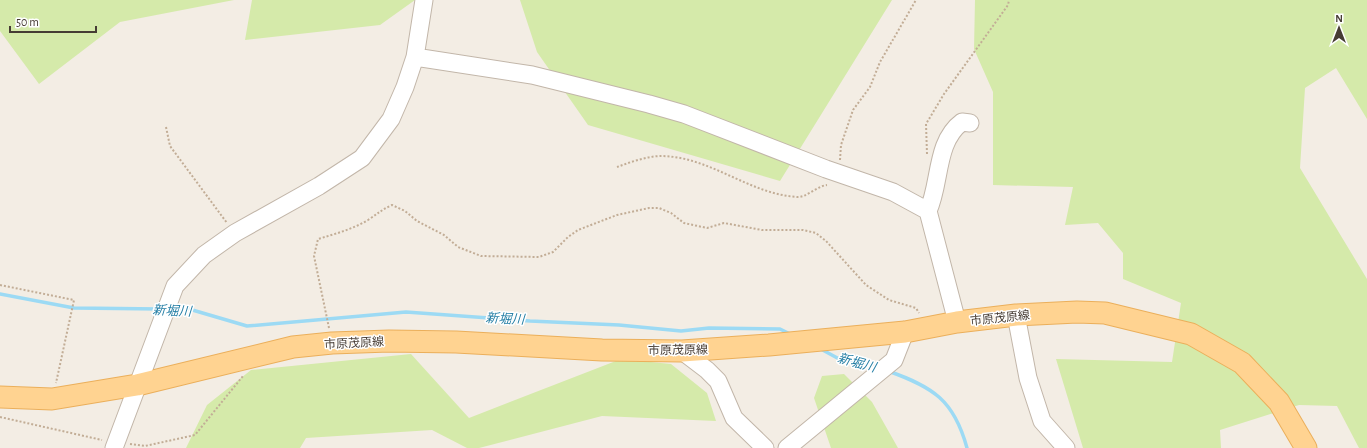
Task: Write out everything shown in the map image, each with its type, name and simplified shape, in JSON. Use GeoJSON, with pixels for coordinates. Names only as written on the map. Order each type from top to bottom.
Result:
{"type":"FeatureCollection","features":[{"type":"Feature","properties":{"kind":"main road","name":"市原茂原線"},"geometry":{"type":"LineString","coordinates":[[0,397],[52,399],[137,385],[293,347],[332,343],[389,341],[449,342],[602,350],[682,351],[769,345],[905,332],[957,322],[1016,315],[1077,312],[1105,313],[1191,334],[1242,364],[1279,402],[1306,448]]}},
{"type":"Feature","properties":{"kind":"street"},"geometry":{"type":"LineString","coordinates":[[114,446],[174,286],[204,255],[235,233],[319,186],[362,158],[391,118],[415,58],[424,0]]}},
{"type":"Feature","properties":{"kind":"street"},"geometry":{"type":"LineString","coordinates":[[415,58],[532,75],[649,104],[738,134],[834,179],[893,192],[928,212]]}},
{"type":"Feature","properties":{"kind":"street"},"geometry":{"type":"LineString","coordinates":[[957,322],[928,212],[934,198],[941,160],[953,128],[962,122],[970,123]]}},
{"type":"Feature","properties":{"kind":"street"},"geometry":{"type":"LineString","coordinates":[[1016,315],[1028,378],[1042,421],[1066,448]]}},
{"type":"Feature","properties":{"kind":"street"},"geometry":{"type":"LineString","coordinates":[[787,448],[894,360],[905,332]]}},
{"type":"Feature","properties":{"kind":"street"},"geometry":{"type":"LineString","coordinates":[[682,351],[707,370],[718,382],[734,418],[765,448]]}},
{"type":"Feature","properties":{"kind":"path"},"geometry":{"type":"LineString","coordinates":[[617,166],[661,156],[673,158],[711,167],[768,192],[799,198],[834,179],[840,146],[851,116],[870,87],[880,62],[916,0]]}},
{"type":"Feature","properties":{"kind":"path"},"geometry":{"type":"LineString","coordinates":[[927,156],[926,124],[944,94],[1008,5],[1009,0]]}},
{"type":"Feature","properties":{"kind":"path"},"geometry":{"type":"LineString","coordinates":[[166,126],[170,146],[235,233]]}},
{"type":"Feature","properties":{"kind":"path"},"geometry":{"type":"LineString","coordinates":[[332,343],[314,256],[318,239],[342,232],[368,220],[384,208],[392,205],[405,211],[417,221],[444,235],[458,247],[480,256],[539,257],[554,252],[568,237],[578,230],[617,215],[649,208],[658,208],[672,213],[684,223],[707,228],[724,224],[762,230],[803,230],[816,233],[826,240],[866,285],[889,300],[916,308],[926,328]]}},
{"type":"Feature","properties":{"kind":"path"},"geometry":{"type":"LineString","coordinates":[[0,285],[74,300],[52,399]]}},
{"type":"Feature","properties":{"kind":"path"},"geometry":{"type":"LineString","coordinates":[[0,417],[114,446],[145,446],[195,435],[261,354]]}},
{"type":"Feature","properties":{"kind":"green space"},"geometry":{"type":"Polygon","coordinates":[[[0,0],[234,0],[120,22],[39,84],[0,31],[0,0]]]}},
{"type":"Feature","properties":{"kind":"green space"},"geometry":{"type":"Polygon","coordinates":[[[252,0],[415,0],[380,25],[245,40],[252,0]]]}},
{"type":"Feature","properties":{"kind":"green space"},"geometry":{"type":"Polygon","coordinates":[[[520,0],[892,0],[780,181],[588,125],[537,52],[520,0]]]}},
{"type":"Feature","properties":{"kind":"green space"},"geometry":{"type":"Polygon","coordinates":[[[975,0],[1367,0],[1367,119],[1336,68],[1305,88],[1300,168],[1367,279],[1367,448],[1359,448],[1337,406],[1299,405],[1220,430],[1221,448],[1083,448],[1056,359],[1172,362],[1181,303],[1123,279],[1123,253],[1098,223],[1065,225],[1073,187],[993,185],[993,92],[974,49],[975,0]]]}},
{"type":"Feature","properties":{"kind":"green space"},"geometry":{"type":"Polygon","coordinates":[[[411,354],[469,418],[621,359],[671,364],[707,393],[716,421],[602,416],[479,448],[467,448],[432,430],[306,438],[300,448],[186,448],[207,405],[251,370],[411,354]]]}},
{"type":"Feature","properties":{"kind":"green space"},"geometry":{"type":"Polygon","coordinates":[[[844,374],[872,402],[898,448],[831,448],[814,398],[822,376],[844,374]]]}},
{"type":"Feature","properties":{"kind":"waterway","name":"新堀川"},"geometry":{"type":"LineString","coordinates":[[0,294],[74,308],[161,309]]}},
{"type":"Feature","properties":{"kind":"waterway","name":"新堀川"},"geometry":{"type":"LineString","coordinates":[[171,309],[189,309],[247,326],[406,312],[530,321],[619,325],[681,331],[709,328],[780,329],[792,335]]}},
{"type":"Feature","properties":{"kind":"waterway","name":"新堀川"},"geometry":{"type":"LineString","coordinates":[[819,348],[841,360],[866,363],[877,367]]}},
{"type":"Feature","properties":{"kind":"waterway","name":"新堀川"},"geometry":{"type":"LineString","coordinates":[[888,371],[918,383],[940,398],[956,418],[967,448]]}}]}
